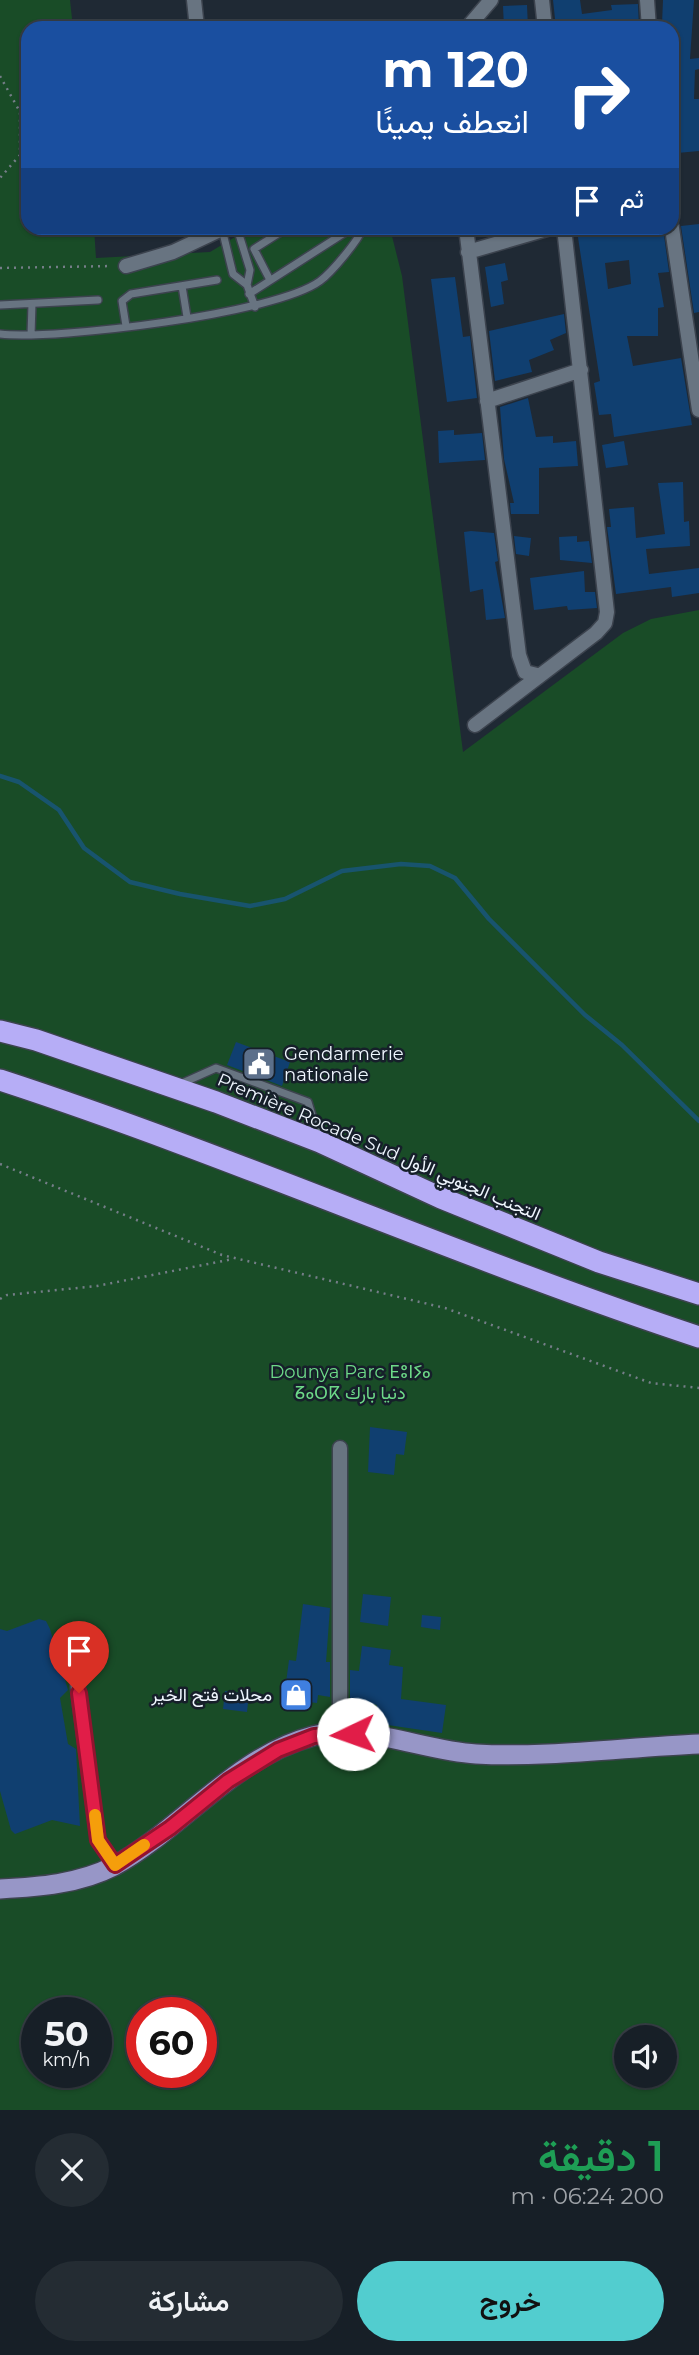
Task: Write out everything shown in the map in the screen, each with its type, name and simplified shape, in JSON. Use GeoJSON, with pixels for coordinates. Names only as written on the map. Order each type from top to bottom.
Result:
{"type":"FeatureCollection","features":[{"type":"Feature","properties":{"kind":"highway","name":"Première Rocade Sud التجنب الجنوبي الأول"},"geometry":{"type":"LineString","coordinates":[[0,1031],[173,1087],[320,1142],[441,1198],[599,1262],[699,1294]]}},
{"type":"Feature","properties":{"kind":"highway"},"geometry":{"type":"LineString","coordinates":[[0,1080],[107,1115],[475,1258],[699,1339]]}},
{"type":"Feature","properties":{"kind":"main road"},"geometry":{"type":"LineString","coordinates":[[0,1889],[47,1887],[115,1865],[170,1828],[228,1781],[278,1750],[314,1736],[340,1734],[475,1754],[699,1744]]}},
{"type":"Feature","properties":{"kind":"street"},"geometry":{"type":"LineString","coordinates":[[194,0],[196,21]]}},
{"type":"Feature","properties":{"kind":"street"},"geometry":{"type":"LineString","coordinates":[[473,21],[491,0]]}},
{"type":"Feature","properties":{"kind":"street"},"geometry":{"type":"LineString","coordinates":[[542,0],[544,21]]}},
{"type":"Feature","properties":{"kind":"street"},"geometry":{"type":"LineString","coordinates":[[646,0],[648,21]]}},
{"type":"Feature","properties":{"kind":"street"},"geometry":{"type":"LineString","coordinates":[[126,266],[206,235]]}},
{"type":"Feature","properties":{"kind":"street"},"geometry":{"type":"LineString","coordinates":[[467,235],[519,655],[525,671],[537,675]]}},
{"type":"Feature","properties":{"kind":"street"},"geometry":{"type":"LineString","coordinates":[[468,252],[526,235]]}},
{"type":"Feature","properties":{"kind":"street"},"geometry":{"type":"LineString","coordinates":[[475,725],[537,675],[596,633],[605,623],[607,612],[565,235]]}},
{"type":"Feature","properties":{"kind":"street"},"geometry":{"type":"LineString","coordinates":[[672,235],[699,410]]}},
{"type":"Feature","properties":{"kind":"street"},"geometry":{"type":"LineString","coordinates":[[487,401],[581,370]]}},
{"type":"Feature","properties":{"kind":"street"},"geometry":{"type":"LineString","coordinates":[[340,1448],[340,1734]]}},
{"type":"Feature","properties":{"kind":"street"},"geometry":{"type":"LineString","coordinates":[[72,1644],[98,1840],[115,1865]]}},
{"type":"Feature","properties":{"kind":"lane"},"geometry":{"type":"LineString","coordinates":[[223,235],[233,274],[247,285]]}},
{"type":"Feature","properties":{"kind":"lane"},"geometry":{"type":"LineString","coordinates":[[226,235],[250,270],[247,285],[255,307]]}},
{"type":"Feature","properties":{"kind":"lane"},"geometry":{"type":"LineString","coordinates":[[270,280],[254,249],[276,235]]}},
{"type":"Feature","properties":{"kind":"lane"},"geometry":{"type":"LineString","coordinates":[[249,294],[341,235]]}},
{"type":"Feature","properties":{"kind":"lane"},"geometry":{"type":"LineString","coordinates":[[0,334],[31,335],[126,326],[255,307],[287,298],[320,281],[358,235]]}},
{"type":"Feature","properties":{"kind":"lane"},"geometry":{"type":"LineString","coordinates":[[333,240],[342,256]]}},
{"type":"Feature","properties":{"kind":"lane"},"geometry":{"type":"LineString","coordinates":[[126,326],[121,301],[131,294],[217,280]]}},
{"type":"Feature","properties":{"kind":"lane"},"geometry":{"type":"LineString","coordinates":[[182,286],[187,317]]}},
{"type":"Feature","properties":{"kind":"lane"},"geometry":{"type":"LineString","coordinates":[[0,305],[98,300]]}},
{"type":"Feature","properties":{"kind":"lane"},"geometry":{"type":"LineString","coordinates":[[31,335],[32,303]]}},
{"type":"Feature","properties":{"kind":"lane"},"geometry":{"type":"LineString","coordinates":[[173,1087],[216,1068],[308,1102],[320,1142]]}},
{"type":"Feature","properties":{"kind":"path"},"geometry":{"type":"LineString","coordinates":[[0,76],[20,111],[20,155],[0,178]]}},
{"type":"Feature","properties":{"kind":"path"},"geometry":{"type":"LineString","coordinates":[[0,268],[126,266]]}},
{"type":"Feature","properties":{"kind":"path"},"geometry":{"type":"LineString","coordinates":[[0,1164],[237,1258],[445,1308],[650,1383],[699,1388]]}},
{"type":"Feature","properties":{"kind":"path"},"geometry":{"type":"LineString","coordinates":[[0,1299],[7,1295],[97,1286],[237,1258]]}},
{"type":"Feature","properties":{"kind":"green space","name":"Dounya Parc ⴹⵓⵏⵢⴰ ⵒⴰⵔⴽ دنيا بارك"},"geometry":{"type":"Polygon","coordinates":[[[0,0],[70,0],[72,21],[21,21],[21,235],[94,235],[96,258],[210,252],[238,235],[392,235],[402,276],[463,752],[623,633],[651,619],[699,610],[699,2110],[0,2110],[0,0]]]}},
{"type":"Feature","properties":{"kind":"building"},"geometry":{"type":"Polygon","coordinates":[[[553,0],[580,0],[582,14],[612,10],[611,5],[638,4],[639,21],[555,21],[553,0]]]}},
{"type":"Feature","properties":{"kind":"building"},"geometry":{"type":"Polygon","coordinates":[[[663,0],[694,0],[690,59],[699,58],[699,69],[695,70],[694,99],[699,99],[699,151],[679,153],[679,21],[662,21],[663,0]]]}},
{"type":"Feature","properties":{"kind":"building"},"geometry":{"type":"Polygon","coordinates":[[[527,5],[528,21],[504,21],[503,6],[527,5]]]}},
{"type":"Feature","properties":{"kind":"building"},"geometry":{"type":"Polygon","coordinates":[[[699,224],[699,312],[694,313],[681,226],[699,224]]]}},
{"type":"Feature","properties":{"kind":"building"},"geometry":{"type":"Polygon","coordinates":[[[578,235],[664,235],[669,272],[658,273],[664,307],[658,308],[658,336],[627,336],[633,366],[681,358],[692,425],[614,437],[611,414],[599,415],[594,383],[600,381],[578,235]],[[629,260],[605,263],[608,289],[631,284],[629,260]]]}},
{"type":"Feature","properties":{"kind":"building"},"geometry":{"type":"Polygon","coordinates":[[[505,263],[508,280],[501,282],[504,304],[491,307],[485,267],[505,263]]]}},
{"type":"Feature","properties":{"kind":"building"},"geometry":{"type":"Polygon","coordinates":[[[455,277],[463,337],[470,336],[477,398],[447,402],[431,279],[455,277]]]}},
{"type":"Feature","properties":{"kind":"building"},"geometry":{"type":"Polygon","coordinates":[[[564,314],[566,333],[550,340],[554,350],[529,360],[532,372],[495,381],[489,331],[564,314]]]}},
{"type":"Feature","properties":{"kind":"building"},"geometry":{"type":"Polygon","coordinates":[[[528,398],[536,437],[553,436],[553,443],[576,441],[578,466],[539,468],[539,514],[511,514],[510,503],[514,503],[504,459],[500,407],[528,398]]]}},
{"type":"Feature","properties":{"kind":"building"},"geometry":{"type":"Polygon","coordinates":[[[454,430],[454,435],[482,433],[485,460],[439,463],[438,431],[454,430]]]}},
{"type":"Feature","properties":{"kind":"building"},"geometry":{"type":"Polygon","coordinates":[[[624,441],[628,465],[606,468],[602,445],[624,441]]]}},
{"type":"Feature","properties":{"kind":"building"},"geometry":{"type":"Polygon","coordinates":[[[683,482],[684,522],[689,521],[690,546],[646,549],[649,574],[699,568],[699,593],[672,597],[671,587],[616,594],[607,527],[611,527],[609,509],[634,507],[636,538],[665,534],[658,483],[683,482]]]}},
{"type":"Feature","properties":{"kind":"building"},"geometry":{"type":"Polygon","coordinates":[[[464,532],[494,533],[498,561],[495,562],[505,618],[486,620],[483,589],[470,592],[464,532]]]}},
{"type":"Feature","properties":{"kind":"building"},"geometry":{"type":"Polygon","coordinates":[[[514,536],[531,538],[529,556],[516,554],[514,536]]]}},
{"type":"Feature","properties":{"kind":"building"},"geometry":{"type":"Polygon","coordinates":[[[577,536],[577,542],[589,541],[592,563],[560,560],[559,537],[577,536]]]}},
{"type":"Feature","properties":{"kind":"building"},"geometry":{"type":"Polygon","coordinates":[[[584,571],[585,592],[595,592],[597,608],[568,610],[567,606],[534,610],[530,578],[584,571]]]}},
{"type":"Feature","properties":{"kind":"building","name":"Gendarmerie nationale"},"geometry":{"type":"Polygon","coordinates":[[[236,1042],[290,1062],[282,1086],[227,1065],[236,1042]]]}},
{"type":"Feature","properties":{"kind":"building"},"geometry":{"type":"Polygon","coordinates":[[[370,1427],[407,1432],[404,1455],[396,1454],[394,1475],[368,1472],[370,1427]]]}},
{"type":"Feature","properties":{"kind":"building"},"geometry":{"type":"Polygon","coordinates":[[[363,1594],[391,1597],[388,1626],[360,1622],[363,1594]]]}},
{"type":"Feature","properties":{"kind":"building"},"geometry":{"type":"Polygon","coordinates":[[[303,1604],[330,1608],[326,1662],[330,1662],[330,1697],[318,1695],[317,1703],[308,1702],[307,1709],[283,1705],[289,1660],[296,1661],[303,1604]]]}},
{"type":"Feature","properties":{"kind":"building"},"geometry":{"type":"Polygon","coordinates":[[[422,1615],[441,1617],[440,1630],[421,1627],[422,1615]]]}},
{"type":"Feature","properties":{"kind":"building"},"geometry":{"type":"Polygon","coordinates":[[[39,1619],[46,1621],[50,1629],[68,1690],[60,1698],[68,1744],[76,1749],[80,1826],[52,1820],[15,1834],[11,1830],[0,1791],[0,1629],[7,1631],[39,1619]]]}},
{"type":"Feature","properties":{"kind":"building"},"geometry":{"type":"Polygon","coordinates":[[[362,1646],[391,1650],[389,1665],[403,1667],[401,1699],[446,1705],[442,1733],[374,1723],[377,1705],[350,1699],[350,1670],[359,1671],[362,1646]]]}},
{"type":"Feature","properties":{"kind":"building"},"geometry":{"type":"Polygon","coordinates":[[[225,1691],[249,1694],[247,1712],[223,1709],[225,1691]]]}},
{"type":"Feature","properties":{"kind":"waterway"},"geometry":{"type":"LineString","coordinates":[[0,776],[19,782],[59,810],[84,848],[130,882],[180,894],[250,906],[285,899],[342,871],[401,864],[430,866],[455,878],[489,919],[585,1015],[622,1045],[699,1121]]}},
{"type":"Feature","properties":{"kind":"slow traffic"},"geometry":{"type":"LineString","coordinates":[[95,1815],[98,1840],[115,1865],[144,1845]]}},
{"type":"Feature","properties":{"kind":"place","name":"Gendarmerie nationale"},"geometry":{"type":"Point","coordinates":[259,1064]}},
{"type":"Feature","properties":{"kind":"place","name":"محلات فتح الخير"},"geometry":{"type":"Point","coordinates":[296,1695]}},
{"type":"Feature","properties":{"kind":"route"},"geometry":{"type":"LineString","coordinates":[[79,1693],[98,1840],[115,1865],[170,1828],[228,1781],[278,1750],[314,1736],[353,1734]]}}]}
